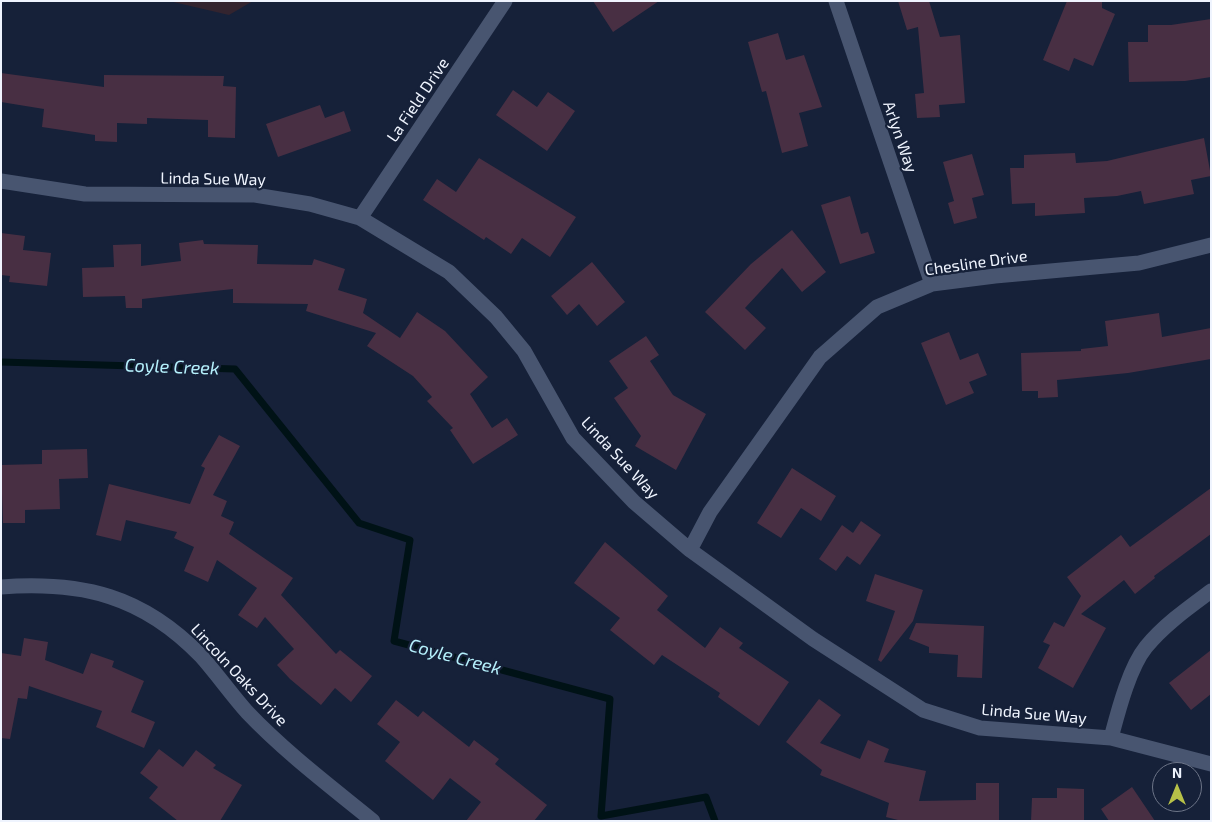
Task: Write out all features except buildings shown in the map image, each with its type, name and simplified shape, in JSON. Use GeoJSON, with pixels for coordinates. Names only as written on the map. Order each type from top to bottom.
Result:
{"type":"FeatureCollection","features":[{"type":"Feature","properties":{"kind":"street","name":"La Field Drive"},"geometry":{"type":"LineString","coordinates":[[360,218],[505,1]]}},
{"type":"Feature","properties":{"kind":"street","name":"Arlyn Way"},"geometry":{"type":"LineString","coordinates":[[836,1],[932,284]]}},
{"type":"Feature","properties":{"kind":"street","name":"Linda Sue Way"},"geometry":{"type":"LineString","coordinates":[[1,180],[85,194],[255,195],[310,204],[360,218],[449,272],[496,316],[524,351],[573,438],[634,502],[690,550],[813,639],[923,710],[980,728],[1111,738],[1211,764]]}},
{"type":"Feature","properties":{"kind":"street","name":"Chesline Drive"},"geometry":{"type":"LineString","coordinates":[[690,550],[710,512],[820,357],[877,307],[932,284],[995,276],[1139,263],[1211,246]]}},
{"type":"Feature","properties":{"kind":"street","name":"Lincoln Oaks Drive"},"geometry":{"type":"LineString","coordinates":[[1,587],[40,584],[70,586],[121,601],[156,618],[180,636],[202,658],[247,712],[283,747],[373,821]]}},
{"type":"Feature","properties":{"kind":"street"},"geometry":{"type":"LineString","coordinates":[[1111,738],[1122,695],[1145,648],[1176,617],[1211,591]]}},
{"type":"Feature","properties":{"kind":"shaded area"},"geometry":{"type":"Polygon","coordinates":[[[169,1],[253,1],[229,15],[169,1]]]}},
{"type":"Feature","properties":{"kind":"waterway","name":"Coyle Creek"},"geometry":{"type":"LineString","coordinates":[[1,362],[235,369],[359,523],[410,540],[394,641],[610,699],[601,816],[706,797],[715,821]]}}]}
